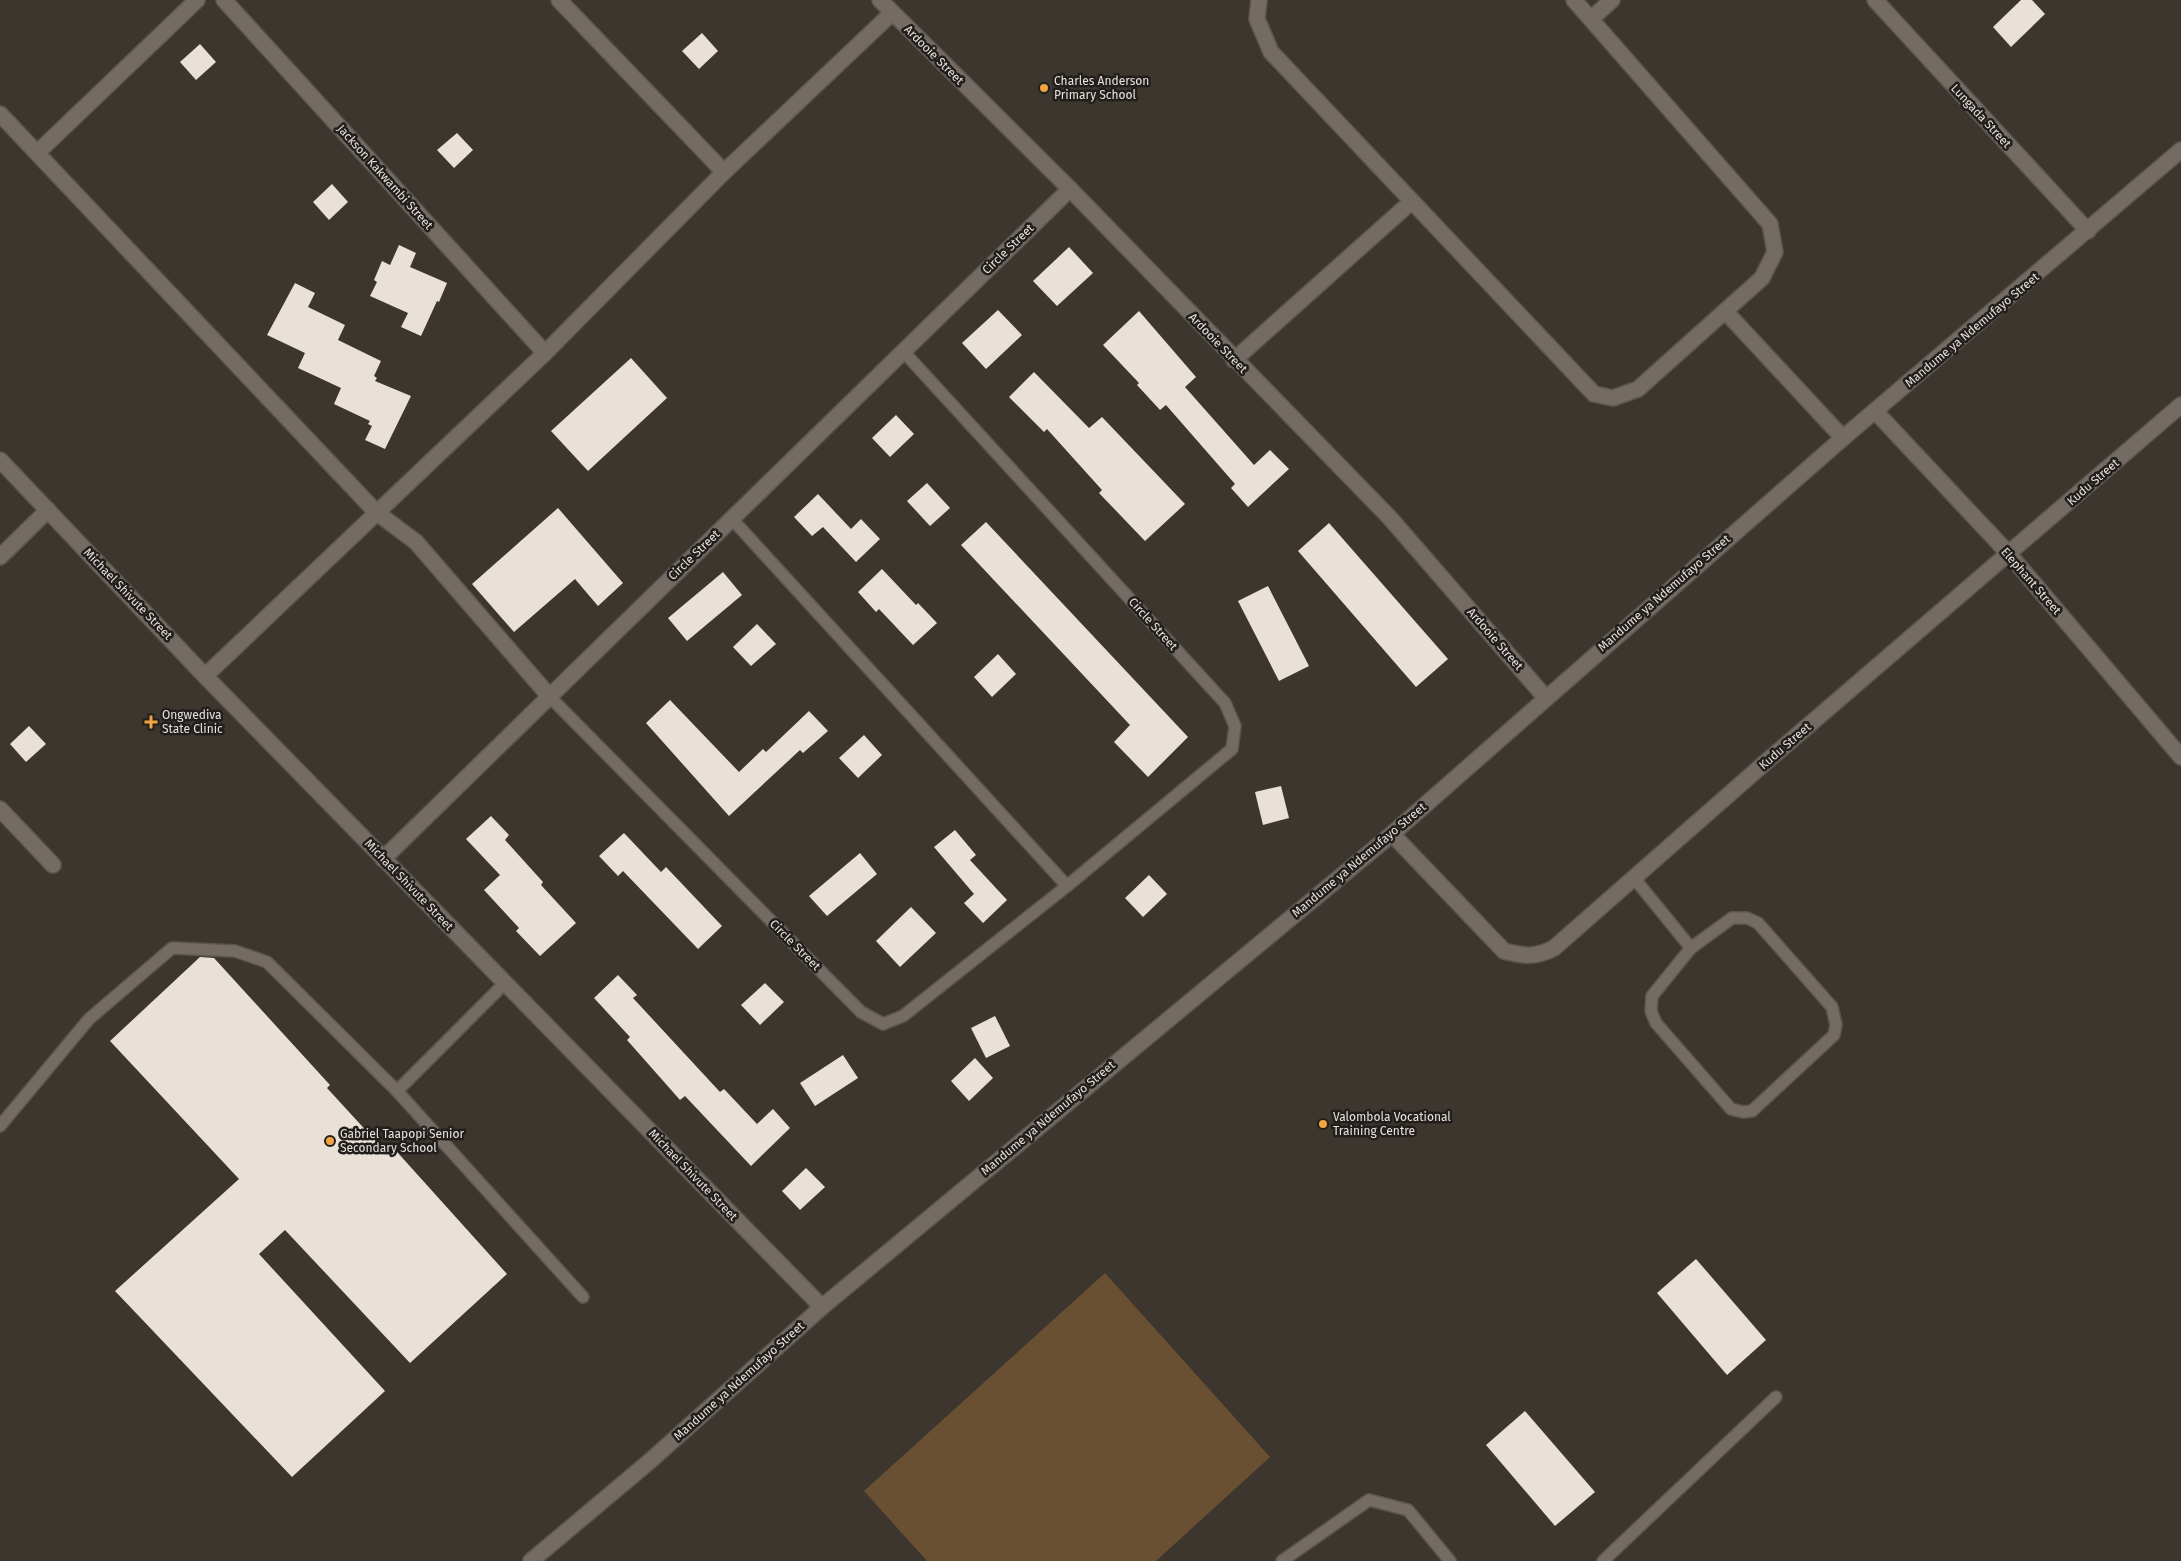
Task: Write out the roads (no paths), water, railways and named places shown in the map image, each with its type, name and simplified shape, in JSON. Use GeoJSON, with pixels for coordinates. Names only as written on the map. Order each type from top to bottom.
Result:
{"type":"FeatureCollection","features":[{"type":"Feature","properties":{"kind":"street"},"geometry":{"type":"LineString","coordinates":[[37,153],[197,0]]}},
{"type":"Feature","properties":{"kind":"street","name":"Jackson Kakwambi Street"},"geometry":{"type":"LineString","coordinates":[[224,0],[545,354]]}},
{"type":"Feature","properties":{"kind":"street"},"geometry":{"type":"LineString","coordinates":[[559,0],[724,172]]}},
{"type":"Feature","properties":{"kind":"street","name":"Ardooie Street"},"geometry":{"type":"LineString","coordinates":[[880,0],[1070,189],[1234,360],[1390,518],[1546,697]]}},
{"type":"Feature","properties":{"kind":"street"},"geometry":{"type":"LineString","coordinates":[[1259,0],[1257,19],[1271,52],[1410,202],[1594,394],[1613,398],[1638,389],[1762,278],[1774,252],[1770,224],[1592,18],[1574,0]]}},
{"type":"Feature","properties":{"kind":"street"},"geometry":{"type":"LineString","coordinates":[[1592,18],[1612,0]]}},
{"type":"Feature","properties":{"kind":"street","name":"Lungada Street"},"geometry":{"type":"LineString","coordinates":[[1875,0],[2088,231]]}},
{"type":"Feature","properties":{"kind":"street"},"geometry":{"type":"LineString","coordinates":[[205,676],[545,354],[724,172],[892,13]]}},
{"type":"Feature","properties":{"kind":"street"},"geometry":{"type":"LineString","coordinates":[[0,114],[376,512],[416,542],[550,696]]}},
{"type":"Feature","properties":{"kind":"street","name":"Mandume ya Ndemufayo Street"},"geometry":{"type":"LineString","coordinates":[[531,1561],[650,1461],[822,1307],[1392,834],[1843,438],[2181,150]]}},
{"type":"Feature","properties":{"kind":"street","name":"Circle Street"},"geometry":{"type":"LineString","coordinates":[[383,859],[1070,189]]}},
{"type":"Feature","properties":{"kind":"street"},"geometry":{"type":"LineString","coordinates":[[1234,360],[1410,202]]}},
{"type":"Feature","properties":{"kind":"street"},"geometry":{"type":"LineString","coordinates":[[1725,311],[1843,438]]}},
{"type":"Feature","properties":{"kind":"street","name":"Kudu Street"},"geometry":{"type":"LineString","coordinates":[[1392,834],[1504,951],[1528,957],[1540,956],[1554,948],[2181,405]]}},
{"type":"Feature","properties":{"kind":"street","name":"Elephant Street"},"geometry":{"type":"LineString","coordinates":[[1875,411],[2009,554],[2181,757]]}},
{"type":"Feature","properties":{"kind":"street","name":"Michael Shivute Street"},"geometry":{"type":"LineString","coordinates":[[0,460],[205,676],[822,1307]]}},
{"type":"Feature","properties":{"kind":"street"},"geometry":{"type":"LineString","coordinates":[[0,558],[48,510]]}},
{"type":"Feature","properties":{"kind":"street"},"geometry":{"type":"LineString","coordinates":[[0,809],[53,865]]}},
{"type":"Feature","properties":{"kind":"lane","name":"Circle Street"},"geometry":{"type":"LineString","coordinates":[[550,696],[862,1012],[883,1024],[903,1016],[1067,886],[1232,749],[1235,726],[1225,703],[903,351]]}},
{"type":"Feature","properties":{"kind":"lane"},"geometry":{"type":"LineString","coordinates":[[732,519],[1067,886]]}},
{"type":"Feature","properties":{"kind":"lane"},"geometry":{"type":"LineString","coordinates":[[1634,878],[1691,948]]}},
{"type":"Feature","properties":{"kind":"lane"},"geometry":{"type":"LineString","coordinates":[[1732,918],[1747,918],[1758,923],[1832,1007],[1836,1025],[1834,1035],[1752,1111],[1744,1112],[1731,1109],[1656,1022],[1651,1011],[1652,996],[1691,948],[1732,918]]}},
{"type":"Feature","properties":{"kind":"lane"},"geometry":{"type":"LineString","coordinates":[[0,1126],[89,1019],[172,948],[235,952],[267,962],[397,1091],[583,1297]]}},
{"type":"Feature","properties":{"kind":"lane"},"geometry":{"type":"LineString","coordinates":[[397,1091],[505,983]]}},
{"type":"Feature","properties":{"kind":"lane"},"geometry":{"type":"LineString","coordinates":[[1604,1561],[1776,1397]]}},
{"type":"Feature","properties":{"kind":"lane"},"geometry":{"type":"LineString","coordinates":[[1282,1561],[1369,1500],[1408,1510],[1450,1561]]}},
{"type":"Feature","properties":{"kind":"place","name":"Charles Anderson Primary School"},"geometry":{"type":"Point","coordinates":[1044,88]}},
{"type":"Feature","properties":{"kind":"place","name":"Ongwediva State Clinic"},"geometry":{"type":"Point","coordinates":[151,722]}},
{"type":"Feature","properties":{"kind":"place","name":"Valombola Vocational Training Centre"},"geometry":{"type":"Point","coordinates":[1323,1124]}},
{"type":"Feature","properties":{"kind":"place","name":"Gabriel Taapopi Senior Secondary School"},"geometry":{"type":"Point","coordinates":[330,1141]}}]}
